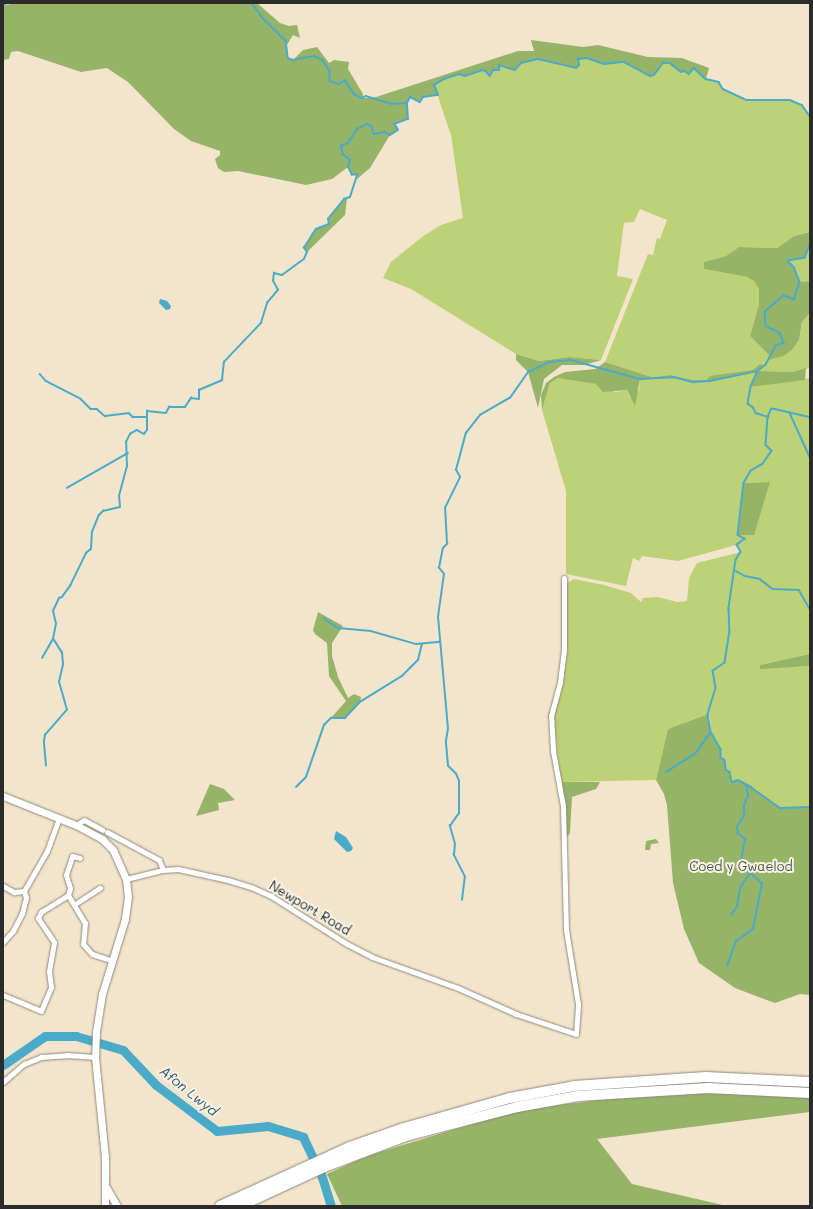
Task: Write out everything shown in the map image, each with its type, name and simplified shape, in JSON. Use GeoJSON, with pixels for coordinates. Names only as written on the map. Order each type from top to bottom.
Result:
{"type":"FeatureCollection","features":[{"type":"Feature","properties":{"kind":"highway"},"geometry":{"type":"LineString","coordinates":[[220,1206],[322,1163],[453,1113],[510,1098],[574,1086],[706,1077],[810,1082]]}},
{"type":"Feature","properties":{"kind":"highway"},"geometry":{"type":"LineString","coordinates":[[322,1163],[406,1136],[517,1107],[578,1096],[708,1088],[810,1093]]}},
{"type":"Feature","properties":{"kind":"highway"},"geometry":{"type":"LineString","coordinates":[[240,1206],[307,1170]]}},
{"type":"Feature","properties":{"kind":"street","name":"Newport Road"},"geometry":{"type":"LineString","coordinates":[[126,879],[163,870],[185,871],[228,880],[251,887],[271,896],[347,944],[372,957],[458,988],[516,1014],[576,1034],[578,1004],[566,930],[563,806],[553,751],[551,716],[560,682],[564,650],[564,578]]}},
{"type":"Feature","properties":{"kind":"street"},"geometry":{"type":"LineString","coordinates":[[3,796],[76,825],[102,839],[112,850],[126,879],[125,919],[102,994],[95,1047],[105,1186],[105,1206]]}},
{"type":"Feature","properties":{"kind":"street"},"geometry":{"type":"LineString","coordinates":[[3,942],[13,931],[22,913],[26,898],[24,891],[48,851],[59,818]]}},
{"type":"Feature","properties":{"kind":"street"},"geometry":{"type":"LineString","coordinates":[[76,825],[84,820],[159,860],[163,870]]}},
{"type":"Feature","properties":{"kind":"street"},"geometry":{"type":"LineString","coordinates":[[3,995],[42,1011],[51,987],[49,971],[54,942],[38,918],[41,912],[68,895],[70,888],[66,875],[72,856],[80,858]]}},
{"type":"Feature","properties":{"kind":"street"},"geometry":{"type":"LineString","coordinates":[[3,886],[14,892],[24,891]]}},
{"type":"Feature","properties":{"kind":"street"},"geometry":{"type":"LineString","coordinates":[[75,904],[100,888]]}},
{"type":"Feature","properties":{"kind":"street"},"geometry":{"type":"LineString","coordinates":[[68,895],[75,904],[85,923],[83,944],[92,954],[112,960]]}},
{"type":"Feature","properties":{"kind":"street"},"geometry":{"type":"LineString","coordinates":[[3,1082],[24,1064],[42,1057],[67,1055],[95,1057]]}},
{"type":"Feature","properties":{"kind":"street"},"geometry":{"type":"LineString","coordinates":[[105,1186],[117,1206]]}},
{"type":"Feature","properties":{"kind":"green space"},"geometry":{"type":"Polygon","coordinates":[[[15,3],[257,3],[280,23],[289,26],[297,25],[300,38],[293,35],[287,45],[288,58],[293,60],[303,50],[317,47],[329,63],[334,60],[349,62],[348,69],[363,94],[362,98],[373,98],[518,51],[534,51],[531,40],[583,47],[598,45],[648,57],[682,58],[709,68],[706,79],[694,68],[689,74],[685,71],[681,72],[670,63],[663,63],[654,75],[650,76],[624,62],[604,64],[587,58],[579,59],[579,65],[576,68],[538,59],[521,63],[515,70],[500,65],[499,70],[493,70],[490,76],[486,71],[482,70],[465,76],[459,74],[444,79],[434,85],[438,95],[423,97],[420,102],[410,97],[407,103],[408,119],[395,124],[398,130],[390,135],[370,168],[357,179],[357,175],[352,175],[348,167],[332,179],[306,185],[238,171],[224,172],[218,168],[215,159],[220,155],[220,151],[191,141],[174,129],[128,82],[107,68],[81,72],[18,51],[11,52],[9,59],[3,60],[3,6],[15,3]]]}},
{"type":"Feature","properties":{"kind":"green space"},"geometry":{"type":"Polygon","coordinates":[[[587,58],[604,64],[624,62],[650,76],[654,74],[663,63],[670,63],[681,72],[694,68],[706,79],[719,82],[723,89],[747,100],[790,100],[802,105],[810,116],[810,232],[794,236],[777,248],[739,247],[726,256],[704,262],[704,269],[747,277],[754,281],[759,289],[759,304],[750,336],[770,356],[769,359],[792,350],[799,340],[802,322],[810,313],[810,368],[793,372],[758,371],[751,387],[810,378],[810,654],[760,665],[760,668],[810,666],[810,807],[780,808],[751,787],[732,782],[730,772],[726,770],[725,760],[721,758],[721,749],[711,732],[710,718],[708,714],[668,729],[656,780],[561,782],[553,715],[567,643],[566,584],[574,579],[604,585],[631,593],[641,602],[643,598],[658,597],[677,602],[687,601],[689,578],[697,563],[741,552],[736,545],[678,561],[642,556],[639,561],[633,558],[626,586],[566,574],[566,491],[542,410],[550,383],[558,378],[596,384],[616,392],[627,390],[630,398],[639,390],[640,379],[673,377],[693,382],[710,381],[753,370],[706,380],[693,380],[671,375],[652,377],[605,362],[648,254],[653,255],[657,238],[660,239],[667,220],[640,209],[634,222],[624,223],[617,276],[633,279],[601,360],[569,357],[539,361],[516,354],[411,289],[383,278],[391,262],[422,237],[441,225],[463,218],[451,135],[434,85],[444,79],[459,74],[465,76],[482,70],[493,70],[499,65],[518,65],[530,59],[548,60],[576,68],[578,59],[587,58]],[[770,482],[744,483],[738,535],[770,482]]]}},
{"type":"Feature","properties":{"kind":"green space"},"geometry":{"type":"Polygon","coordinates":[[[347,198],[345,215],[307,252],[304,248],[316,229],[329,224],[328,219],[344,199],[347,198]]]}},
{"type":"Feature","properties":{"kind":"green space"},"geometry":{"type":"Polygon","coordinates":[[[810,232],[810,246],[805,258],[789,261],[794,267],[800,282],[810,281],[810,313],[802,322],[799,340],[792,350],[783,356],[769,360],[770,356],[750,336],[759,304],[759,289],[754,281],[747,277],[704,269],[704,262],[726,256],[739,247],[777,248],[794,236],[810,232]]]}},
{"type":"Feature","properties":{"kind":"green space"},"geometry":{"type":"Polygon","coordinates":[[[810,246],[810,281],[800,282],[794,267],[788,261],[805,258],[810,246]]]}},
{"type":"Feature","properties":{"kind":"green space"},"geometry":{"type":"Polygon","coordinates":[[[516,354],[539,361],[569,357],[601,360],[584,365],[562,365],[544,379],[538,408],[528,372],[516,360],[516,354]]]}},
{"type":"Feature","properties":{"kind":"green space"},"geometry":{"type":"Polygon","coordinates":[[[605,362],[652,377],[671,375],[693,380],[706,380],[710,376],[753,370],[760,364],[765,366],[758,371],[793,372],[806,368],[805,380],[751,387],[757,372],[710,381],[693,382],[673,377],[640,379],[635,406],[627,390],[603,392],[596,384],[558,378],[550,383],[542,410],[541,395],[546,383],[565,372],[595,369],[605,362]]]}},
{"type":"Feature","properties":{"kind":"green space"},"geometry":{"type":"Polygon","coordinates":[[[770,482],[754,535],[738,535],[744,483],[770,482]]]}},
{"type":"Feature","properties":{"kind":"green space"},"geometry":{"type":"Polygon","coordinates":[[[318,612],[343,626],[332,643],[332,656],[338,677],[348,698],[354,694],[361,697],[360,702],[345,718],[331,718],[346,701],[329,676],[327,643],[315,634],[313,630],[318,612]]]}},
{"type":"Feature","properties":{"kind":"green space"},"geometry":{"type":"Polygon","coordinates":[[[810,654],[810,666],[760,669],[760,665],[810,654]]]}},
{"type":"Feature","properties":{"kind":"green space","name":"Coed y Gwaelod"},"geometry":{"type":"Polygon","coordinates":[[[708,714],[711,732],[721,749],[721,758],[725,760],[726,770],[730,772],[732,782],[738,780],[751,787],[780,808],[810,808],[810,995],[800,994],[775,1003],[735,988],[699,963],[684,929],[673,883],[667,805],[664,794],[656,780],[668,729],[708,714]]]}},
{"type":"Feature","properties":{"kind":"green space"},"geometry":{"type":"Polygon","coordinates":[[[561,782],[600,782],[596,789],[572,797],[570,833],[567,837],[561,782]]]}},
{"type":"Feature","properties":{"kind":"green space"},"geometry":{"type":"Polygon","coordinates":[[[210,784],[224,789],[235,800],[218,803],[219,810],[196,816],[210,784]]]}},
{"type":"Feature","properties":{"kind":"green space"},"geometry":{"type":"Polygon","coordinates":[[[656,839],[659,843],[651,844],[650,850],[645,850],[646,841],[656,839]]]}},
{"type":"Feature","properties":{"kind":"green space"},"geometry":{"type":"Polygon","coordinates":[[[757,1093],[810,1098],[810,1112],[597,1139],[632,1184],[727,1206],[342,1206],[327,1174],[367,1156],[518,1110],[640,1095],[757,1093]]]}},
{"type":"Feature","properties":{"kind":"water"},"geometry":{"type":"Polygon","coordinates":[[[160,299],[167,301],[171,306],[170,309],[166,310],[159,303],[160,299]]]}},
{"type":"Feature","properties":{"kind":"water"},"geometry":{"type":"Polygon","coordinates":[[[336,831],[346,837],[353,848],[351,851],[347,852],[334,839],[336,831]]]}},
{"type":"Feature","properties":{"kind":"waterway"},"geometry":{"type":"LineString","coordinates":[[3,5],[8,3]]}},
{"type":"Feature","properties":{"kind":"waterway"},"geometry":{"type":"LineString","coordinates":[[252,3],[262,17],[286,41],[288,58],[293,60],[314,56],[323,60],[330,71],[330,81],[339,84],[345,80],[354,94],[362,98],[366,96],[392,104],[407,103]]}},
{"type":"Feature","properties":{"kind":"waterway"},"geometry":{"type":"LineString","coordinates":[[42,658],[53,639],[56,624],[53,611],[59,598],[62,597],[70,586],[86,553],[91,549],[92,532],[99,515],[103,511],[120,507],[119,496],[127,467],[126,442],[130,434],[137,430],[144,434],[147,430],[147,411],[166,413],[169,407],[185,407],[191,398],[199,399],[199,390],[222,380],[224,362],[261,323],[267,303],[278,290],[273,281],[274,273],[282,275],[304,259],[307,252],[304,248],[316,229],[329,224],[328,219],[344,199],[350,197],[357,175],[352,175],[348,167],[350,160],[343,155],[341,146],[348,143],[357,129],[367,124],[372,126],[374,134],[385,132],[390,135],[398,130],[394,124],[408,119],[407,103],[410,97],[420,102],[423,97],[438,95],[434,85],[444,79],[459,74],[465,76],[482,70],[486,71],[490,76],[493,70],[499,70],[499,65],[515,70],[521,63],[538,59],[576,68],[579,65],[578,59],[587,58],[604,64],[624,62],[650,76],[654,75],[663,63],[670,63],[681,72],[685,71],[689,74],[694,68],[706,79],[719,82],[723,89],[747,100],[790,100],[802,105],[810,116]]}},
{"type":"Feature","properties":{"kind":"waterway"},"geometry":{"type":"LineString","coordinates":[[810,246],[805,258],[788,261],[794,267],[800,282],[794,300],[784,296],[765,312],[766,326],[780,333],[784,343],[776,346],[766,365],[758,371],[751,387],[748,404],[753,407],[756,413],[768,417],[766,445],[772,451],[763,464],[751,471],[744,483],[738,535],[745,539],[737,545],[741,552],[736,560],[729,608],[730,631],[725,663],[713,671],[716,688],[708,714],[711,732],[721,749],[721,758],[725,760],[726,770],[730,772],[732,782],[738,780],[751,787],[780,808],[810,807]]}},
{"type":"Feature","properties":{"kind":"waterway"},"geometry":{"type":"LineString","coordinates":[[462,900],[465,877],[454,855],[455,844],[450,826],[459,813],[459,781],[456,774],[448,766],[446,741],[448,729],[438,617],[444,574],[439,568],[443,548],[447,544],[445,508],[460,477],[456,470],[466,433],[480,415],[510,398],[528,372],[549,362],[571,360],[640,379],[673,377],[693,382],[710,381],[758,371]]}},
{"type":"Feature","properties":{"kind":"waterway"},"geometry":{"type":"LineString","coordinates":[[40,374],[46,381],[81,399],[91,409],[97,409],[105,416],[129,413],[133,417],[146,417]]}},
{"type":"Feature","properties":{"kind":"waterway"},"geometry":{"type":"LineString","coordinates":[[768,416],[771,409],[775,409],[810,417]]}},
{"type":"Feature","properties":{"kind":"waterway"},"geometry":{"type":"LineString","coordinates":[[790,413],[810,457]]}},
{"type":"Feature","properties":{"kind":"waterway"},"geometry":{"type":"LineString","coordinates":[[67,488],[128,453]]}},
{"type":"Feature","properties":{"kind":"waterway"},"geometry":{"type":"LineString","coordinates":[[736,571],[745,576],[760,579],[773,589],[799,590],[810,609]]}},
{"type":"Feature","properties":{"kind":"waterway"},"geometry":{"type":"LineString","coordinates":[[324,618],[338,628],[371,631],[416,644],[440,642]]}},
{"type":"Feature","properties":{"kind":"waterway"},"geometry":{"type":"LineString","coordinates":[[46,766],[45,735],[67,710],[59,682],[63,664],[62,653],[54,640]]}},
{"type":"Feature","properties":{"kind":"waterway"},"geometry":{"type":"LineString","coordinates":[[296,787],[306,777],[324,725],[331,718],[345,718],[360,702],[402,676],[418,660],[422,644]]}},
{"type":"Feature","properties":{"kind":"waterway"},"geometry":{"type":"LineString","coordinates":[[666,772],[695,754],[710,733]]}},
{"type":"Feature","properties":{"kind":"waterway"},"geometry":{"type":"LineString","coordinates":[[727,966],[736,941],[753,929],[762,884],[748,871],[741,860],[745,839],[738,834],[737,827],[744,816],[744,805],[748,796],[746,786]]}},
{"type":"Feature","properties":{"kind":"waterway"},"geometry":{"type":"LineString","coordinates":[[731,915],[737,907],[740,888],[750,873]]}},
{"type":"Feature","properties":{"kind":"waterway","name":"Afon Lwyd"},"geometry":{"type":"LineString","coordinates":[[3,1065],[45,1036],[76,1036],[123,1050],[156,1085],[217,1131],[268,1126],[303,1137],[322,1177],[331,1206]]}}]}
